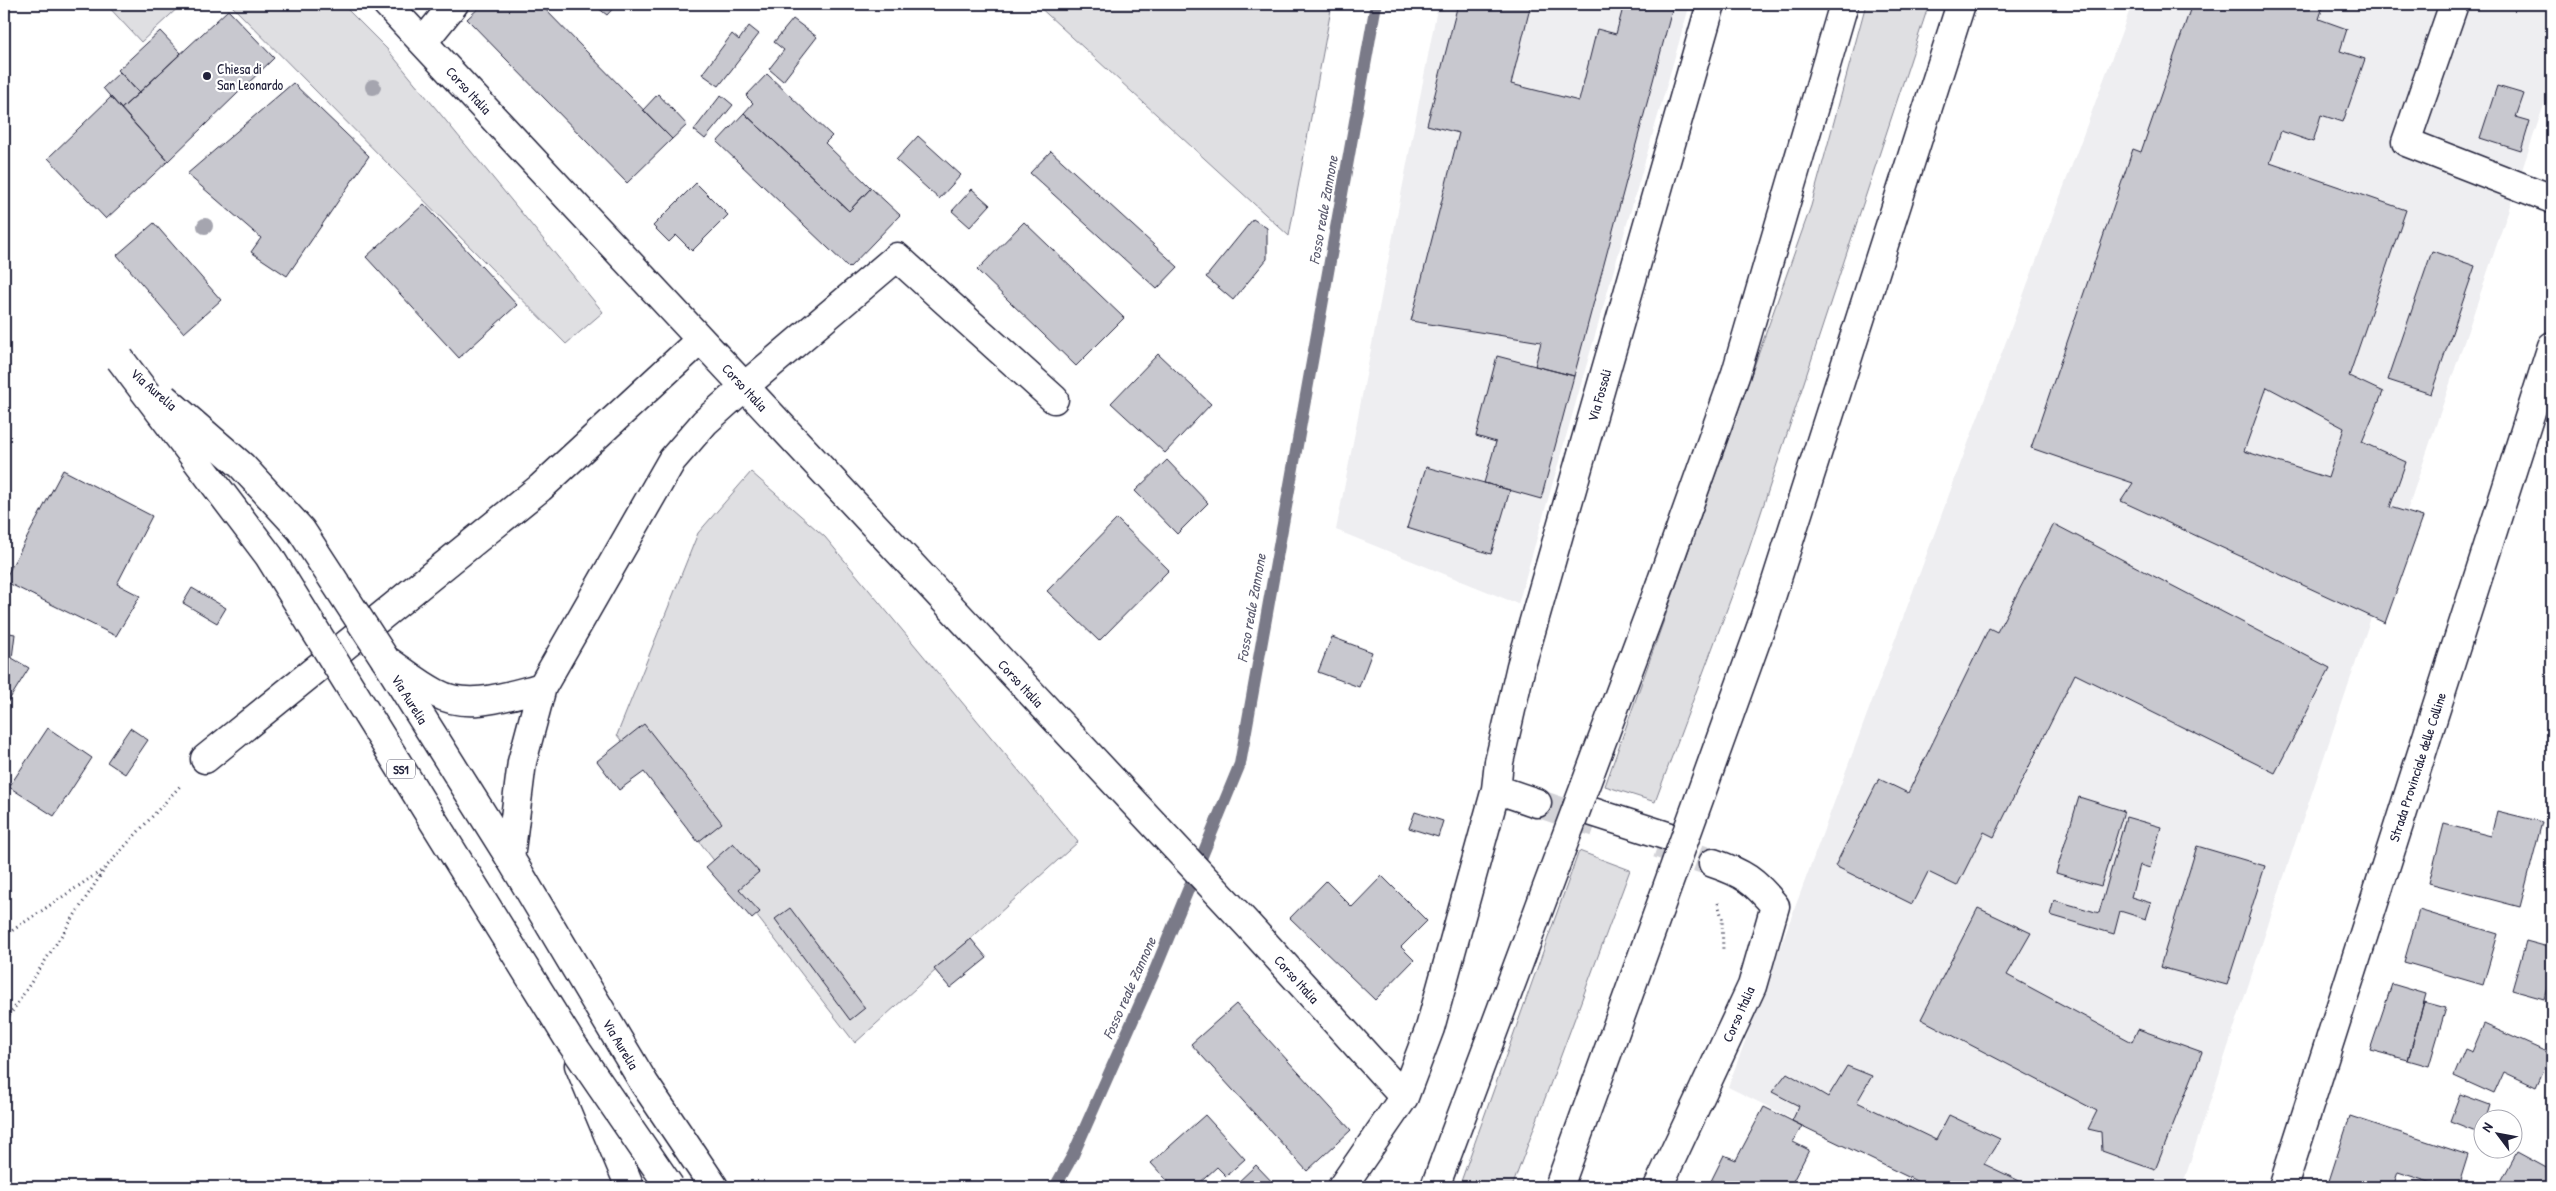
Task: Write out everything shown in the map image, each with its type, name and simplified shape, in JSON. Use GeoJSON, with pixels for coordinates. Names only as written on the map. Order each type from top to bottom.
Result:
{"type":"FeatureCollection","features":[{"type":"Feature","properties":{"kind":"main road","name":"Corso Italia"},"geometry":{"type":"LineString","coordinates":[[387,4],[424,41],[700,340],[1249,926],[1404,1097]]}},
{"type":"Feature","properties":{"kind":"main road"},"geometry":{"type":"LineString","coordinates":[[424,41],[454,4]]}},
{"type":"Feature","properties":{"kind":"main road","name":"Via Fossoli"},"geometry":{"type":"LineString","coordinates":[[1496,789],[1499,762],[1521,666],[1711,4]]}},
{"type":"Feature","properties":{"kind":"main road"},"geometry":{"type":"LineString","coordinates":[[1435,1187],[1661,583],[1736,373],[1844,4]]}},
{"type":"Feature","properties":{"kind":"main road"},"geometry":{"type":"LineString","coordinates":[[1559,1187],[1765,616],[1961,4]]}},
{"type":"Feature","properties":{"kind":"main road"},"geometry":{"type":"LineString","coordinates":[[2454,4],[2406,142],[2552,199]]}},
{"type":"Feature","properties":{"kind":"main road"},"geometry":{"type":"LineString","coordinates":[[510,858],[522,762],[542,687],[672,460],[705,422],[745,386],[897,258],[1054,399]]}},
{"type":"Feature","properties":{"kind":"main road"},"geometry":{"type":"LineString","coordinates":[[206,758],[540,488],[700,340]]}},
{"type":"Feature","properties":{"kind":"main road","name":"Strada Provinciale delle Colline"},"geometry":{"type":"LineString","coordinates":[[2283,1187],[2552,346]]}},
{"type":"Feature","properties":{"kind":"main road","name":"Via Aurelia"},"geometry":{"type":"LineString","coordinates":[[670,1187],[568,1038],[269,556],[120,359],[242,466],[301,530],[385,659],[510,858],[644,1083],[714,1187]]}},
{"type":"Feature","properties":{"kind":"main road"},"geometry":{"type":"LineString","coordinates":[[385,659],[438,694],[469,701],[496,698],[542,687]]}},
{"type":"Feature","properties":{"kind":"main road"},"geometry":{"type":"LineString","coordinates":[[1342,1187],[1404,1097],[1430,1028],[1496,789],[1537,803]]}},
{"type":"Feature","properties":{"kind":"main road"},"geometry":{"type":"LineString","coordinates":[[1577,807],[1683,841]]}},
{"type":"Feature","properties":{"kind":"main road","name":"Corso Italia"},"geometry":{"type":"LineString","coordinates":[[1658,1187],[1752,986],[1775,906],[1760,887],[1735,871],[1713,863]]}},
{"type":"Feature","properties":{"kind":"main road"},"geometry":{"type":"LineString","coordinates":[[568,1038],[630,1187]]}},
{"type":"Feature","properties":{"kind":"path"},"geometry":{"type":"LineString","coordinates":[[4,1024],[46,956],[106,867],[206,758]]}},
{"type":"Feature","properties":{"kind":"path"},"geometry":{"type":"LineString","coordinates":[[4,936],[106,867]]}},
{"type":"Feature","properties":{"kind":"path"},"geometry":{"type":"LineString","coordinates":[[1717,898],[1722,918],[1723,960]]}},
{"type":"Feature","properties":{"kind":"shaded area"},"geometry":{"type":"Polygon","coordinates":[[[106,4],[182,4],[141,42],[106,4]]]}},
{"type":"Feature","properties":{"kind":"shaded area"},"geometry":{"type":"Polygon","coordinates":[[[230,4],[342,4],[387,49],[603,312],[566,344],[230,4]]]}},
{"type":"Feature","properties":{"kind":"shaded area"},"geometry":{"type":"Polygon","coordinates":[[[1036,4],[1332,4],[1289,236],[1036,4]]]}},
{"type":"Feature","properties":{"kind":"shaded area"},"geometry":{"type":"Polygon","coordinates":[[[1438,4],[1690,4],[1518,604],[1336,530],[1438,4]]]}},
{"type":"Feature","properties":{"kind":"shaded area"},"geometry":{"type":"Polygon","coordinates":[[[1866,4],[1929,4],[1746,558],[1655,802],[1605,786],[1811,206],[1866,4]]]}},
{"type":"Feature","properties":{"kind":"shaded area"},"geometry":{"type":"Polygon","coordinates":[[[2132,4],[2552,4],[2552,81],[2296,840],[2182,1187],[1931,1187],[1728,1087],[2132,4]]]}},
{"type":"Feature","properties":{"kind":"shaded area"},"geometry":{"type":"Polygon","coordinates":[[[751,472],[825,537],[1078,842],[855,1043],[617,735],[698,533],[751,472]]]}},
{"type":"Feature","properties":{"kind":"shaded area"},"geometry":{"type":"Polygon","coordinates":[[[1579,851],[1630,870],[1512,1187],[1459,1187],[1579,851]]]}},
{"type":"Feature","properties":{"kind":"building"},"geometry":{"type":"Polygon","coordinates":[[[483,4],[540,4],[672,139],[627,183],[467,19],[483,4]]]}},
{"type":"Feature","properties":{"kind":"building"},"geometry":{"type":"Polygon","coordinates":[[[593,4],[617,4],[607,15],[593,4]]]}},
{"type":"Feature","properties":{"kind":"building"},"geometry":{"type":"Polygon","coordinates":[[[1458,4],[1531,4],[1511,84],[1579,101],[1597,29],[1616,34],[1624,4],[1664,4],[1673,6],[1574,376],[1535,366],[1541,342],[1411,321],[1459,133],[1427,125],[1458,4]]]}},
{"type":"Feature","properties":{"kind":"building"},"geometry":{"type":"Polygon","coordinates":[[[2192,4],[2324,4],[2319,19],[2347,29],[2340,51],[2365,59],[2343,122],[2321,115],[2313,142],[2281,131],[2270,163],[2406,210],[2349,376],[2383,392],[2362,442],[2406,462],[2390,507],[2423,517],[2385,623],[2121,501],[2133,483],[2031,448],[2133,149],[2141,152],[2192,4]],[[2267,387],[2244,451],[2328,478],[2344,428],[2267,387]]]}},
{"type":"Feature","properties":{"kind":"building","name":"Chiesa di San Leonardo"},"geometry":{"type":"Polygon","coordinates":[[[228,10],[274,58],[168,161],[121,109],[228,10]]]}},
{"type":"Feature","properties":{"kind":"building"},"geometry":{"type":"Polygon","coordinates":[[[793,19],[817,37],[783,81],[769,69],[784,50],[774,42],[793,19]]]}},
{"type":"Feature","properties":{"kind":"building"},"geometry":{"type":"Polygon","coordinates":[[[749,26],[759,34],[719,86],[702,74],[732,34],[739,40],[749,26]]]}},
{"type":"Feature","properties":{"kind":"building"},"geometry":{"type":"Polygon","coordinates":[[[160,31],[181,53],[139,93],[118,70],[160,31]]]}},
{"type":"Feature","properties":{"kind":"building"},"geometry":{"type":"Polygon","coordinates":[[[120,72],[139,93],[121,109],[103,88],[120,72]]]}},
{"type":"Feature","properties":{"kind":"building"},"geometry":{"type":"Polygon","coordinates":[[[767,74],[832,136],[825,143],[871,188],[849,211],[744,113],[753,103],[746,96],[767,74]]]}},
{"type":"Feature","properties":{"kind":"building"},"geometry":{"type":"Polygon","coordinates":[[[293,83],[369,156],[287,276],[251,252],[261,238],[187,174],[293,83]]]}},
{"type":"Feature","properties":{"kind":"building"},"geometry":{"type":"Polygon","coordinates":[[[2497,86],[2524,94],[2516,117],[2530,121],[2521,151],[2480,138],[2497,86]]]}},
{"type":"Feature","properties":{"kind":"building"},"geometry":{"type":"Polygon","coordinates":[[[658,94],[687,125],[672,139],[643,110],[658,94]]]}},
{"type":"Feature","properties":{"kind":"building"},"geometry":{"type":"Polygon","coordinates":[[[721,95],[733,105],[705,139],[694,130],[721,95]]]}},
{"type":"Feature","properties":{"kind":"building"},"geometry":{"type":"Polygon","coordinates":[[[111,97],[168,161],[106,219],[48,158],[111,97]]]}},
{"type":"Feature","properties":{"kind":"building"},"geometry":{"type":"Polygon","coordinates":[[[744,113],[849,211],[871,188],[900,215],[849,268],[717,142],[744,113]]]}},
{"type":"Feature","properties":{"kind":"building"},"geometry":{"type":"Polygon","coordinates":[[[918,136],[961,175],[939,199],[896,160],[918,136]]]}},
{"type":"Feature","properties":{"kind":"building"},"geometry":{"type":"Polygon","coordinates":[[[1051,151],[1178,267],[1157,289],[1030,173],[1051,151]]]}},
{"type":"Feature","properties":{"kind":"building"},"geometry":{"type":"Polygon","coordinates":[[[696,183],[728,215],[692,251],[676,235],[669,242],[653,226],[696,183]]]}},
{"type":"Feature","properties":{"kind":"building"},"geometry":{"type":"Polygon","coordinates":[[[972,189],[990,205],[970,227],[952,211],[972,189]]]}},
{"type":"Feature","properties":{"kind":"building"},"geometry":{"type":"Polygon","coordinates":[[[424,204],[517,305],[459,358],[366,257],[424,204]]]}},
{"type":"Feature","properties":{"kind":"building"},"geometry":{"type":"Polygon","coordinates":[[[1253,219],[1267,228],[1267,259],[1233,300],[1206,277],[1253,219]]]}},
{"type":"Feature","properties":{"kind":"building"},"geometry":{"type":"Polygon","coordinates":[[[1024,222],[1124,318],[1076,366],[977,270],[1024,222]]]}},
{"type":"Feature","properties":{"kind":"building"},"geometry":{"type":"Polygon","coordinates":[[[154,223],[221,300],[184,333],[117,255],[154,223]]]}},
{"type":"Feature","properties":{"kind":"building"},"geometry":{"type":"Polygon","coordinates":[[[2432,251],[2475,266],[2431,394],[2388,380],[2432,251]]]}},
{"type":"Feature","properties":{"kind":"building"},"geometry":{"type":"Polygon","coordinates":[[[1158,354],[1211,404],[1165,453],[1111,403],[1158,354]]]}},
{"type":"Feature","properties":{"kind":"building"},"geometry":{"type":"Polygon","coordinates":[[[1497,356],[1574,376],[1541,499],[1484,483],[1496,442],[1476,436],[1497,356]]]}},
{"type":"Feature","properties":{"kind":"building"},"geometry":{"type":"Polygon","coordinates":[[[1167,460],[1208,503],[1177,534],[1135,491],[1167,460]]]}},
{"type":"Feature","properties":{"kind":"building"},"geometry":{"type":"Polygon","coordinates":[[[1426,467],[1510,490],[1491,554],[1407,528],[1426,467]]]}},
{"type":"Feature","properties":{"kind":"building"},"geometry":{"type":"Polygon","coordinates":[[[63,470],[152,516],[117,584],[140,596],[116,636],[4,581],[63,470]]]}},
{"type":"Feature","properties":{"kind":"building"},"geometry":{"type":"Polygon","coordinates":[[[1117,519],[1169,570],[1099,641],[1047,591],[1117,519]]]}},
{"type":"Feature","properties":{"kind":"building"},"geometry":{"type":"Polygon","coordinates":[[[2054,524],[2330,668],[2275,773],[2075,674],[1994,837],[1984,832],[1957,886],[1928,872],[1912,904],[1835,866],[1879,779],[1908,793],[1989,628],[1997,632],[2054,524]]]}},
{"type":"Feature","properties":{"kind":"building"},"geometry":{"type":"Polygon","coordinates":[[[192,588],[226,608],[217,623],[183,603],[192,588]]]}},
{"type":"Feature","properties":{"kind":"building"},"geometry":{"type":"Polygon","coordinates":[[[4,632],[15,634],[12,658],[29,668],[4,708],[4,632]]]}},
{"type":"Feature","properties":{"kind":"building"},"geometry":{"type":"Polygon","coordinates":[[[1332,637],[1372,652],[1359,687],[1318,672],[1332,637]]]}},
{"type":"Feature","properties":{"kind":"building"},"geometry":{"type":"Polygon","coordinates":[[[644,724],[722,823],[698,842],[644,772],[619,790],[597,761],[644,724]]]}},
{"type":"Feature","properties":{"kind":"building"},"geometry":{"type":"Polygon","coordinates":[[[48,728],[92,758],[54,816],[9,787],[48,728]]]}},
{"type":"Feature","properties":{"kind":"building"},"geometry":{"type":"Polygon","coordinates":[[[130,728],[148,740],[125,774],[107,762],[130,728]]]}},
{"type":"Feature","properties":{"kind":"building"},"geometry":{"type":"Polygon","coordinates":[[[2079,797],[2124,811],[2101,886],[2056,873],[2079,797]]]}},
{"type":"Feature","properties":{"kind":"building"},"geometry":{"type":"Polygon","coordinates":[[[2497,811],[2542,822],[2520,907],[2429,883],[2444,824],[2491,836],[2497,811]]]}},
{"type":"Feature","properties":{"kind":"building"},"geometry":{"type":"Polygon","coordinates":[[[1415,812],[1443,821],[1438,837],[1409,828],[1415,812]]]}},
{"type":"Feature","properties":{"kind":"building"},"geometry":{"type":"Polygon","coordinates":[[[2126,817],[2161,827],[2150,868],[2140,865],[2131,897],[2151,903],[2146,919],[2120,911],[2114,934],[2050,915],[2054,900],[2099,913],[2126,817]]]}},
{"type":"Feature","properties":{"kind":"building"},"geometry":{"type":"Polygon","coordinates":[[[733,843],[759,872],[739,889],[760,912],[752,919],[706,867],[733,843]]]}},
{"type":"Feature","properties":{"kind":"building"},"geometry":{"type":"Polygon","coordinates":[[[2197,846],[2265,866],[2227,985],[2160,967],[2197,846]]]}},
{"type":"Feature","properties":{"kind":"building"},"geometry":{"type":"Polygon","coordinates":[[[1382,876],[1427,921],[1401,947],[1414,960],[1375,1000],[1290,918],[1326,881],[1352,907],[1382,876]]]}},
{"type":"Feature","properties":{"kind":"building"},"geometry":{"type":"Polygon","coordinates":[[[790,908],[865,1008],[850,1020],[775,919],[790,908]]]}},
{"type":"Feature","properties":{"kind":"building"},"geometry":{"type":"Polygon","coordinates":[[[1978,908],[2031,933],[2007,975],[2132,1042],[2138,1029],[2202,1052],[2155,1170],[2102,1151],[2101,1132],[2088,1129],[2097,1111],[1921,1019],[1978,908]]]}},
{"type":"Feature","properties":{"kind":"building"},"geometry":{"type":"Polygon","coordinates":[[[2419,910],[2498,934],[2483,985],[2404,962],[2419,910]]]}},
{"type":"Feature","properties":{"kind":"building"},"geometry":{"type":"Polygon","coordinates":[[[971,939],[987,958],[950,988],[934,969],[971,939]]]}},
{"type":"Feature","properties":{"kind":"building"},"geometry":{"type":"Polygon","coordinates":[[[2526,941],[2552,948],[2552,968],[2544,999],[2512,990],[2526,941]]]}},
{"type":"Feature","properties":{"kind":"building"},"geometry":{"type":"Polygon","coordinates":[[[2392,984],[2426,994],[2408,1060],[2370,1050],[2392,984]]]}},
{"type":"Feature","properties":{"kind":"building"},"geometry":{"type":"Polygon","coordinates":[[[2424,1002],[2446,1008],[2429,1066],[2408,1060],[2424,1002]]]}},
{"type":"Feature","properties":{"kind":"building"},"geometry":{"type":"Polygon","coordinates":[[[1236,1004],[1351,1130],[1307,1171],[1191,1044],[1236,1004]]]}},
{"type":"Feature","properties":{"kind":"building"},"geometry":{"type":"Polygon","coordinates":[[[2484,1024],[2551,1054],[2536,1087],[2504,1072],[2494,1094],[2454,1076],[2465,1049],[2472,1052],[2484,1024]]]}},
{"type":"Feature","properties":{"kind":"building"},"geometry":{"type":"Polygon","coordinates":[[[1847,1066],[1872,1076],[1857,1102],[1936,1140],[1949,1115],[2000,1139],[1984,1164],[2032,1187],[1929,1187],[1792,1121],[1799,1106],[1772,1092],[1787,1073],[1828,1097],[1847,1066]]]}},
{"type":"Feature","properties":{"kind":"building"},"geometry":{"type":"Polygon","coordinates":[[[2460,1094],[2490,1105],[2489,1108],[2474,1108],[2474,1130],[2450,1121],[2460,1094]]]}},
{"type":"Feature","properties":{"kind":"building"},"geometry":{"type":"Polygon","coordinates":[[[1764,1107],[1802,1126],[1793,1142],[1809,1150],[1790,1187],[1708,1187],[1724,1155],[1736,1160],[1764,1107]]]}},
{"type":"Feature","properties":{"kind":"building"},"geometry":{"type":"Polygon","coordinates":[[[1205,1115],[1245,1159],[1226,1176],[1217,1167],[1195,1187],[1173,1187],[1151,1163],[1205,1115]]]}},
{"type":"Feature","properties":{"kind":"building"},"geometry":{"type":"Polygon","coordinates":[[[2350,1116],[2468,1155],[2458,1187],[2445,1187],[2398,1172],[2393,1187],[2339,1187],[2328,1184],[2350,1116]]]}},
{"type":"Feature","properties":{"kind":"building"},"geometry":{"type":"Polygon","coordinates":[[[2524,1156],[2552,1171],[2552,1187],[2498,1187],[2514,1158],[2524,1158],[2524,1156]]]}},
{"type":"Feature","properties":{"kind":"building"},"geometry":{"type":"Polygon","coordinates":[[[1256,1165],[1277,1187],[1233,1187],[1256,1165]]]}},
{"type":"Feature","properties":{"kind":"waterway","name":"Fosso reale Zannone"},"geometry":{"type":"LineString","coordinates":[[1055,1187],[1073,1155],[1155,970],[1240,764],[1376,4]]}},
{"type":"Feature","properties":{"kind":"tunnel"},"geometry":{"type":"LineString","coordinates":[[1537,803],[1596,823]]}},
{"type":"Feature","properties":{"kind":"tunnel"},"geometry":{"type":"LineString","coordinates":[[1658,844],[1713,863]]}},
{"type":"Feature","properties":{"kind":"place","name":"Chiesa di San Leonardo"},"geometry":{"type":"Point","coordinates":[207,76]}}]}
